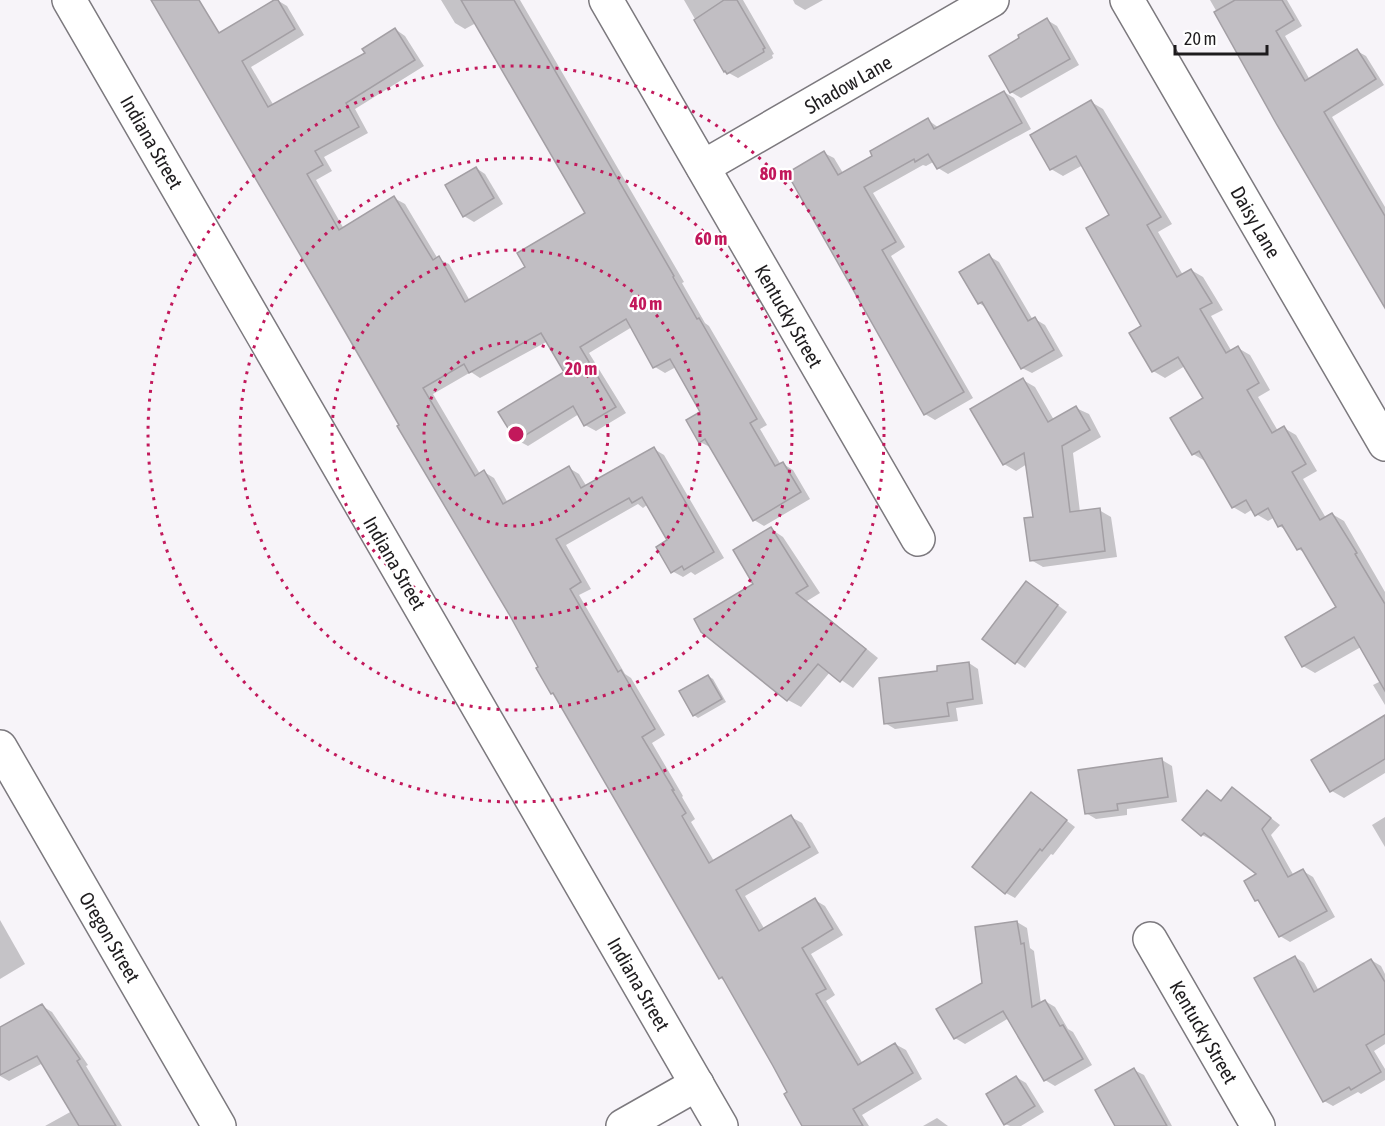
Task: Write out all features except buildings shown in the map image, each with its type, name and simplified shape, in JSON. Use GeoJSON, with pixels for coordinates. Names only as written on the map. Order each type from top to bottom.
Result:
{"type":"FeatureCollection","features":[{"type":"Feature","properties":{"kind":"street","name":"Indiana Street"},"geometry":{"type":"LineString","coordinates":[[69,0],[721,1126]]}},
{"type":"Feature","properties":{"kind":"street","name":"Kentucky Street"},"geometry":{"type":"LineString","coordinates":[[606,0],[918,538]]}},
{"type":"Feature","properties":{"kind":"street","name":"Shadow Lane"},"geometry":{"type":"LineString","coordinates":[[703,167],[993,0]]}},
{"type":"Feature","properties":{"kind":"street","name":"Daisy Lane"},"geometry":{"type":"LineString","coordinates":[[1127,0],[1385,444]]}},
{"type":"Feature","properties":{"kind":"street","name":"Oregon Street"},"geometry":{"type":"LineString","coordinates":[[0,747],[219,1126]]}},
{"type":"Feature","properties":{"kind":"street","name":"Kentucky Street"},"geometry":{"type":"LineString","coordinates":[[1150,939],[1258,1126]]}},
{"type":"Feature","properties":{"kind":"street"},"geometry":{"type":"LineString","coordinates":[[623,1126],[697,1084]]}}]}
